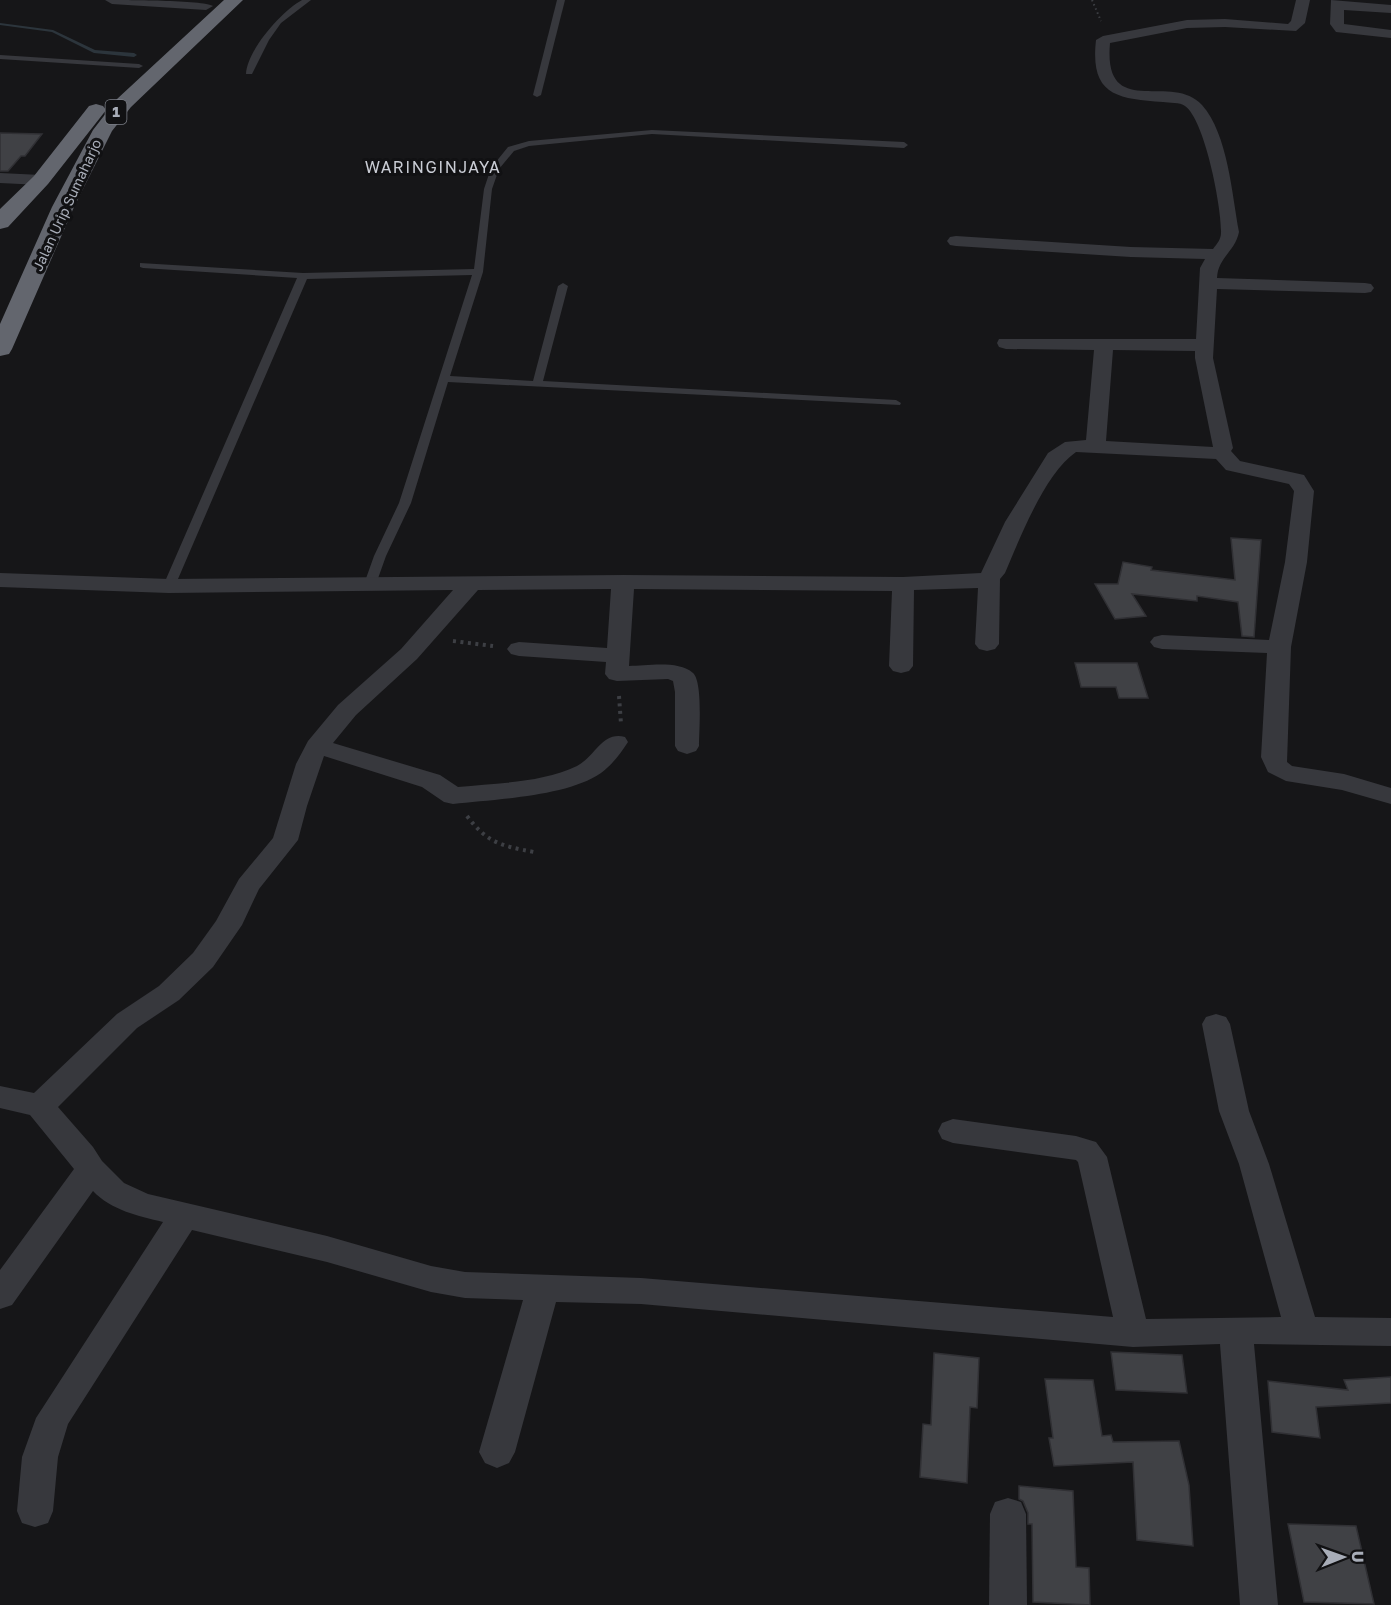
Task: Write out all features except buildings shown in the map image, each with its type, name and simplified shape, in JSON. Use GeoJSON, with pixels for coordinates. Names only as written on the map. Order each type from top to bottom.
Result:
{"type":"FeatureCollection","features":[{"type":"Feature","properties":{"kind":"highway","name":"Jalan Urip Sumaharjo"},"geometry":{"type":"LineString","coordinates":[[0,348],[63,207],[92,147],[107,124],[124,103],[234,0]]}},
{"type":"Feature","properties":{"kind":"highway","name":"Jalan Urip Sumaharjo"},"geometry":{"type":"LineString","coordinates":[[0,222],[40,180],[103,101],[210,3]]}},
{"type":"Feature","properties":{"kind":"street"},"geometry":{"type":"LineString","coordinates":[[112,0],[210,3]]}},
{"type":"Feature","properties":{"kind":"street"},"geometry":{"type":"LineString","coordinates":[[1221,452],[1223,442],[1206,378],[1204,345],[1211,262],[1227,245],[1230,232],[1214,141],[1194,104],[1188,100],[1136,97],[1114,88],[1103,70],[1103,40],[1187,24],[1225,23],[1291,28],[1298,23],[1303,0]]}},
{"type":"Feature","properties":{"kind":"street"},"geometry":{"type":"LineString","coordinates":[[1391,9],[1338,3],[1337,24],[1341,29],[1391,34]]}},
{"type":"Feature","properties":{"kind":"street"},"geometry":{"type":"LineString","coordinates":[[0,178],[40,180]]}},
{"type":"Feature","properties":{"kind":"street"},"geometry":{"type":"LineString","coordinates":[[956,241],[1120,251],[1218,254]]}},
{"type":"Feature","properties":{"kind":"street"},"geometry":{"type":"LineString","coordinates":[[1208,283],[1365,288]]}},
{"type":"Feature","properties":{"kind":"street"},"geometry":{"type":"LineString","coordinates":[[1006,343],[1204,345]]}},
{"type":"Feature","properties":{"kind":"street"},"geometry":{"type":"LineString","coordinates":[[1096,446],[1104,344]]}},
{"type":"Feature","properties":{"kind":"street"},"geometry":{"type":"LineString","coordinates":[[0,580],[169,586],[971,582],[989,578],[994,573],[1016,522],[1055,457],[1072,446],[1209,454],[1221,452]]}},
{"type":"Feature","properties":{"kind":"street"},"geometry":{"type":"LineString","coordinates":[[1221,452],[1233,466],[1297,480],[1304,491],[1296,562],[1279,647],[1273,757],[1275,764],[1279,770],[1286,773],[1383,793]]}},
{"type":"Feature","properties":{"kind":"street"},"geometry":{"type":"LineString","coordinates":[[987,644],[989,578]]}},
{"type":"Feature","properties":{"kind":"street"},"geometry":{"type":"LineString","coordinates":[[618,665],[623,582]]}},
{"type":"Feature","properties":{"kind":"street"},"geometry":{"type":"LineString","coordinates":[[40,1106],[127,1021],[169,993],[203,960],[228,925],[248,885],[285,840],[308,764],[317,746],[347,710],[409,654],[471,584]]}},
{"type":"Feature","properties":{"kind":"street"},"geometry":{"type":"LineString","coordinates":[[900,666],[903,584]]}},
{"type":"Feature","properties":{"kind":"street"},"geometry":{"type":"LineString","coordinates":[[1162,642],[1279,647]]}},
{"type":"Feature","properties":{"kind":"street"},"geometry":{"type":"LineString","coordinates":[[519,649],[670,672],[684,677],[687,692],[687,746]]}},
{"type":"Feature","properties":{"kind":"street"},"geometry":{"type":"LineString","coordinates":[[317,746],[431,781],[453,796],[568,778],[587,770],[604,758],[616,742]]}},
{"type":"Feature","properties":{"kind":"street"},"geometry":{"type":"LineString","coordinates":[[1216,1024],[1234,1111],[1254,1164],[1293,1294],[1301,1331]]}},
{"type":"Feature","properties":{"kind":"street"},"geometry":{"type":"LineString","coordinates":[[0,1097],[40,1106],[82,1155],[91,1170],[113,1192],[142,1205],[327,1249],[431,1279],[465,1285],[641,1291],[1133,1333],[1236,1330],[1391,1332]]}},
{"type":"Feature","properties":{"kind":"street"},"geometry":{"type":"LineString","coordinates":[[953,1131],[1076,1148],[1085,1150],[1092,1157],[1133,1333]]}},
{"type":"Feature","properties":{"kind":"street"},"geometry":{"type":"LineString","coordinates":[[0,1295],[91,1170]]}},
{"type":"Feature","properties":{"kind":"street"},"geometry":{"type":"LineString","coordinates":[[35,1511],[40,1457],[53,1418],[184,1216]]}},
{"type":"Feature","properties":{"kind":"street"},"geometry":{"type":"LineString","coordinates":[[497,1452],[543,1288]]}},
{"type":"Feature","properties":{"kind":"street"},"geometry":{"type":"LineString","coordinates":[[1236,1330],[1258,1605]]}},
{"type":"Feature","properties":{"kind":"street"},"geometry":{"type":"LineString","coordinates":[[1008,1514],[1008,1605]]}},
{"type":"Feature","properties":{"kind":"lane"},"geometry":{"type":"LineString","coordinates":[[249,72],[273,26],[295,6],[307,0]]}},
{"type":"Feature","properties":{"kind":"lane"},"geometry":{"type":"LineString","coordinates":[[537,95],[561,0]]}},
{"type":"Feature","properties":{"kind":"lane"},"geometry":{"type":"LineString","coordinates":[[0,57],[139,66]]}},
{"type":"Feature","properties":{"kind":"lane"},"geometry":{"type":"LineString","coordinates":[[370,584],[380,556],[405,503],[478,272],[488,189],[495,168],[511,148],[529,144],[652,132],[695,132],[904,145]]}},
{"type":"Feature","properties":{"kind":"lane"},"geometry":{"type":"LineString","coordinates":[[143,265],[303,276],[478,272]]}},
{"type":"Feature","properties":{"kind":"lane"},"geometry":{"type":"LineString","coordinates":[[169,586],[303,276]]}},
{"type":"Feature","properties":{"kind":"lane"},"geometry":{"type":"LineString","coordinates":[[537,384],[563,286]]}},
{"type":"Feature","properties":{"kind":"lane"},"geometry":{"type":"LineString","coordinates":[[446,379],[896,403]]}},
{"type":"Feature","properties":{"kind":"path"},"geometry":{"type":"LineString","coordinates":[[423,638],[519,649]]}},
{"type":"Feature","properties":{"kind":"path"},"geometry":{"type":"LineString","coordinates":[[616,742],[621,724],[618,665]]}},
{"type":"Feature","properties":{"kind":"path"},"geometry":{"type":"LineString","coordinates":[[453,796],[479,834],[489,841],[534,852]]}},
{"type":"Feature","properties":{"kind":"waterway"},"geometry":{"type":"LineString","coordinates":[[0,24],[53,31],[94,51],[134,55]]}},
{"type":"Feature","properties":{"kind":"district","name":"WARINGINJAYA"},"geometry":{"type":"Point","coordinates":[433,167]}}]}
